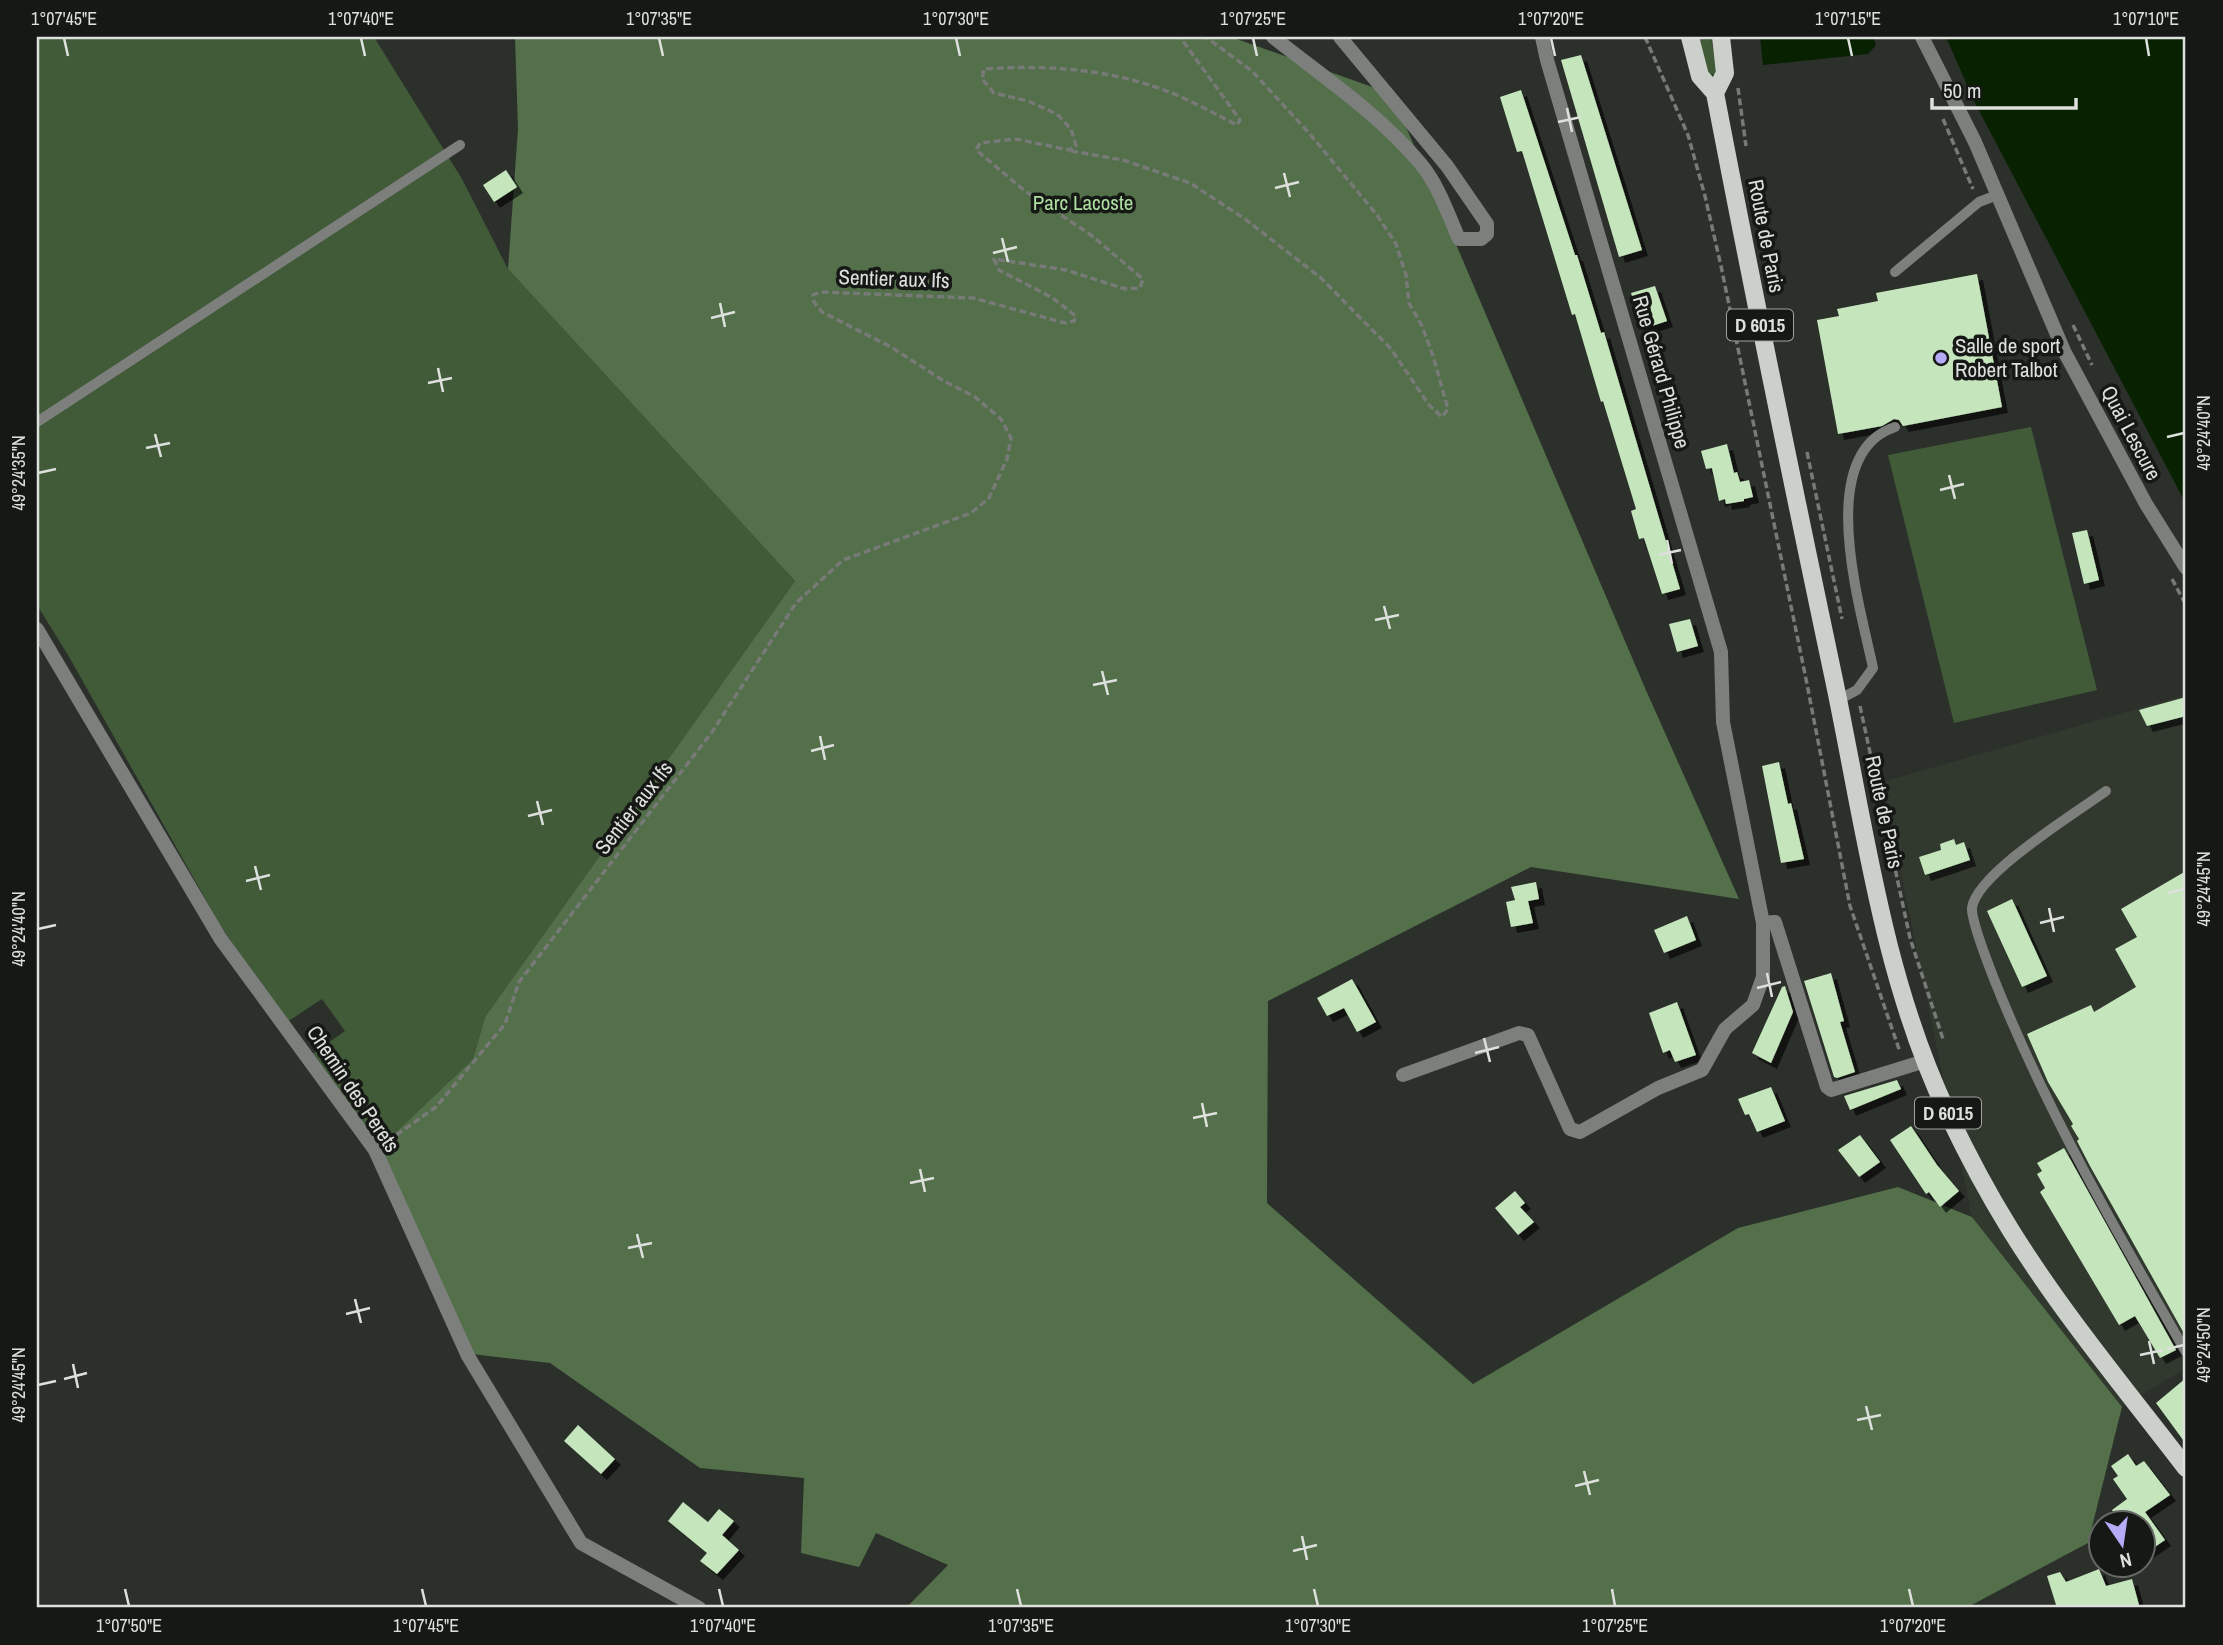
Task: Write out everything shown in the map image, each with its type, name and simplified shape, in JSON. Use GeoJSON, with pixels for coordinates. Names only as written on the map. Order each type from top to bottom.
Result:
{"type":"FeatureCollection","features":[{"type":"Feature","properties":{"kind":"main road","name":"Route de Paris"},"geometry":{"type":"LineString","coordinates":[[1690,37],[1700,76],[1715,93],[1752,288],[1889,948],[1904,1001],[1925,1061],[1966,1151],[2011,1231],[2186,1468]]}},
{"type":"Feature","properties":{"kind":"main road","name":"Route de Paris"},"geometry":{"type":"LineString","coordinates":[[1715,93],[1725,73],[1721,37]]}},
{"type":"Feature","properties":{"kind":"street"},"geometry":{"type":"LineString","coordinates":[[1273,37],[1379,122],[1421,164],[1443,201],[1459,239],[1481,239],[1487,233],[1487,224],[1452,173],[1340,37]]}},
{"type":"Feature","properties":{"kind":"street","name":"Rue Gérard Philippe"},"geometry":{"type":"LineString","coordinates":[[1403,1075],[1520,1033],[1528,1035],[1570,1129],[1580,1132],[1658,1088],[1702,1070],[1725,1029],[1753,1005],[1763,977],[1763,923],[1723,722],[1721,652],[1542,37]]}},
{"type":"Feature","properties":{"kind":"street","name":"Quai Lescure"},"geometry":{"type":"LineString","coordinates":[[1922,37],[1975,142],[2064,351],[2146,504],[2186,568]]}},
{"type":"Feature","properties":{"kind":"street","name":"Chemin des Perets"},"geometry":{"type":"LineString","coordinates":[[37,629],[220,938],[375,1150],[468,1356],[581,1543],[699,1608]]}},
{"type":"Feature","properties":{"kind":"street"},"geometry":{"type":"LineString","coordinates":[[1763,923],[1775,922],[1827,1087],[1831,1090],[1925,1061]]}},
{"type":"Feature","properties":{"kind":"lane"},"geometry":{"type":"LineString","coordinates":[[37,422],[460,145]]}},
{"type":"Feature","properties":{"kind":"lane"},"geometry":{"type":"LineString","coordinates":[[1895,272],[1979,202],[1997,195]]}},
{"type":"Feature","properties":{"kind":"lane"},"geometry":{"type":"LineString","coordinates":[[1838,701],[1857,691],[1872,668],[1850,552],[1848,511],[1851,485],[1866,445],[1884,431],[1895,428]]}},
{"type":"Feature","properties":{"kind":"lane"},"geometry":{"type":"LineString","coordinates":[[2106,791],[1996,871],[1972,909],[1983,951],[2018,1038],[2094,1192],[2186,1352]]}},
{"type":"Feature","properties":{"kind":"path"},"geometry":{"type":"LineString","coordinates":[[1069,150],[1076,146],[1071,129],[1057,114],[1028,101],[994,93],[982,79],[984,69],[1063,69],[1100,73],[1150,85],[1237,125],[1240,120],[1180,37]]}},
{"type":"Feature","properties":{"kind":"path"},"geometry":{"type":"LineString","coordinates":[[1069,150],[1123,160],[1191,183],[1245,219],[1321,278],[1391,349],[1429,405],[1442,417],[1448,409],[1441,379],[1422,326],[1409,303],[1406,275],[1396,244],[1377,215],[1285,106],[1252,71],[1206,37]]}},
{"type":"Feature","properties":{"kind":"path"},"geometry":{"type":"LineString","coordinates":[[1645,37],[1688,135],[1704,196],[1721,266],[1806,679],[1850,906],[1874,982],[1906,1067]]}},
{"type":"Feature","properties":{"kind":"path"},"geometry":{"type":"LineString","coordinates":[[1736,78],[1746,147]]}},
{"type":"Feature","properties":{"kind":"path","name":"Sentier aux Ifs"},"geometry":{"type":"LineString","coordinates":[[375,1150],[436,1107],[505,1024],[519,982],[712,732],[796,603],[843,560],[971,513],[989,498],[1007,459],[1011,438],[1001,419],[975,397],[891,347],[822,312],[814,302],[813,295],[820,292],[973,298],[1065,323],[1074,321],[1076,316],[1051,297],[999,270],[994,259],[1066,270],[1125,289],[1140,288],[1143,279],[1123,260],[1026,191],[976,150],[980,143],[1016,139],[1069,150]]}},
{"type":"Feature","properties":{"kind":"path"},"geometry":{"type":"LineString","coordinates":[[1805,443],[1844,629]]}},
{"type":"Feature","properties":{"kind":"path"},"geometry":{"type":"LineString","coordinates":[[1857,691],[1910,938],[1943,1039]]}},
{"type":"Feature","properties":{"kind":"shaded area"},"geometry":{"type":"Polygon","coordinates":[[[37,37],[374,37],[462,179],[508,269],[795,581],[485,1017],[473,1059],[374,1153],[311,1055],[345,1031],[322,999],[287,1022],[220,925],[37,605],[37,37]]]}},
{"type":"Feature","properties":{"kind":"shaded area"},"geometry":{"type":"Polygon","coordinates":[[[1699,37],[1711,37],[1717,73],[1715,75],[1708,74],[1699,37]]]}},
{"type":"Feature","properties":{"kind":"shaded area"},"geometry":{"type":"Polygon","coordinates":[[[1760,37],[1873,37],[1876,45],[1868,54],[1763,65],[1760,37]]]}},
{"type":"Feature","properties":{"kind":"shaded area"},"geometry":{"type":"Polygon","coordinates":[[[1946,37],[2186,37],[2186,504],[1975,103],[1946,37]]]}},
{"type":"Feature","properties":{"kind":"shaded area"},"geometry":{"type":"Polygon","coordinates":[[[2031,427],[2097,690],[1954,723],[1888,455],[2031,427]]]}},
{"type":"Feature","properties":{"kind":"shaded area"},"geometry":{"type":"Polygon","coordinates":[[[2186,695],[2186,1368],[2122,1407],[1972,1217],[1882,782],[2186,695]]]}},
{"type":"Feature","properties":{"kind":"green space","name":"Parc Lacoste"},"geometry":{"type":"Polygon","coordinates":[[[515,37],[1231,37],[1392,94],[1645,688],[1739,899],[1531,867],[1268,1001],[1267,1203],[1473,1384],[1738,1228],[1898,1187],[1972,1217],[2122,1407],[2097,1508],[2086,1508],[2086,1544],[1966,1608],[906,1608],[948,1565],[876,1533],[859,1567],[801,1553],[804,1478],[700,1468],[550,1363],[463,1353],[374,1153],[473,1059],[485,1017],[795,581],[508,269],[518,129],[515,37]]]}},
{"type":"Feature","properties":{"kind":"building"},"geometry":{"type":"Polygon","coordinates":[[[1581,55],[1642,250],[1619,257],[1561,60],[1581,55]]]}},
{"type":"Feature","properties":{"kind":"building"},"geometry":{"type":"Polygon","coordinates":[[[1521,90],[1601,333],[1604,332],[1680,589],[1662,594],[1644,538],[1639,539],[1631,511],[1636,509],[1603,401],[1601,402],[1575,314],[1572,315],[1522,151],[1517,152],[1500,97],[1521,90]]]}},
{"type":"Feature","properties":{"kind":"building"},"geometry":{"type":"Polygon","coordinates":[[[506,170],[517,187],[494,202],[483,185],[506,170]]]}},
{"type":"Feature","properties":{"kind":"building","name":"Salle de sport Robert Talbot"},"geometry":{"type":"Polygon","coordinates":[[[1977,274],[2002,407],[1903,426],[1899,420],[1894,419],[1882,426],[1838,434],[1817,320],[1839,316],[1837,309],[1878,301],[1876,293],[1977,274]]]}},
{"type":"Feature","properties":{"kind":"building"},"geometry":{"type":"Polygon","coordinates":[[[1655,286],[1667,321],[1643,329],[1631,293],[1655,286]]]}},
{"type":"Feature","properties":{"kind":"building"},"geometry":{"type":"Polygon","coordinates":[[[1727,444],[1734,473],[1737,472],[1740,482],[1749,480],[1753,497],[1726,504],[1725,499],[1719,501],[1712,468],[1706,469],[1701,451],[1727,444]]]}},
{"type":"Feature","properties":{"kind":"building"},"geometry":{"type":"Polygon","coordinates":[[[2087,530],[2099,580],[2084,584],[2072,533],[2087,530]]]}},
{"type":"Feature","properties":{"kind":"building"},"geometry":{"type":"Polygon","coordinates":[[[1690,619],[1698,646],[1677,652],[1669,624],[1690,619]]]}},
{"type":"Feature","properties":{"kind":"building"},"geometry":{"type":"Polygon","coordinates":[[[2186,697],[2186,716],[2147,726],[2139,710],[2186,697]]]}},
{"type":"Feature","properties":{"kind":"building"},"geometry":{"type":"Polygon","coordinates":[[[1779,762],[1804,859],[1781,863],[1762,766],[1779,762]]]}},
{"type":"Feature","properties":{"kind":"building"},"geometry":{"type":"Polygon","coordinates":[[[1954,839],[1956,845],[1964,842],[1970,860],[1925,875],[1919,857],[1941,850],[1940,844],[1954,839]]]}},
{"type":"Feature","properties":{"kind":"building"},"geometry":{"type":"Polygon","coordinates":[[[2186,871],[2186,1337],[2090,1166],[2077,1141],[2079,1139],[2071,1126],[2073,1124],[2048,1082],[2027,1034],[2091,1005],[2094,1012],[2136,987],[2115,949],[2137,937],[2121,909],[2186,871]]]}},
{"type":"Feature","properties":{"kind":"building"},"geometry":{"type":"Polygon","coordinates":[[[1536,882],[1539,899],[1528,901],[1533,923],[1511,927],[1506,902],[1515,900],[1511,887],[1536,882]]]}},
{"type":"Feature","properties":{"kind":"building"},"geometry":{"type":"Polygon","coordinates":[[[2012,899],[2047,976],[2022,987],[1987,911],[2012,899]]]}},
{"type":"Feature","properties":{"kind":"building"},"geometry":{"type":"Polygon","coordinates":[[[1687,916],[1696,940],[1664,953],[1654,930],[1687,916]]]}},
{"type":"Feature","properties":{"kind":"building"},"geometry":{"type":"Polygon","coordinates":[[[1831,973],[1844,1021],[1840,1022],[1855,1072],[1837,1078],[1834,1077],[1804,981],[1831,973]]]}},
{"type":"Feature","properties":{"kind":"building"},"geometry":{"type":"Polygon","coordinates":[[[1352,979],[1376,1022],[1357,1032],[1344,1008],[1327,1016],[1317,998],[1352,979]]]}},
{"type":"Feature","properties":{"kind":"building"},"geometry":{"type":"Polygon","coordinates":[[[1785,986],[1793,1012],[1771,1063],[1752,1053],[1782,987],[1785,986]]]}},
{"type":"Feature","properties":{"kind":"building"},"geometry":{"type":"Polygon","coordinates":[[[1677,1002],[1696,1055],[1675,1062],[1670,1050],[1663,1053],[1649,1013],[1677,1002]]]}},
{"type":"Feature","properties":{"kind":"building"},"geometry":{"type":"Polygon","coordinates":[[[1897,1080],[1901,1089],[1850,1110],[1844,1096],[1897,1080]]]}},
{"type":"Feature","properties":{"kind":"building"},"geometry":{"type":"Polygon","coordinates":[[[1771,1087],[1785,1121],[1757,1132],[1738,1099],[1771,1087]]]}},
{"type":"Feature","properties":{"kind":"building"},"geometry":{"type":"Polygon","coordinates":[[[1911,1126],[1937,1165],[1959,1191],[1940,1207],[1929,1192],[1926,1194],[1890,1140],[1911,1126]]]}},
{"type":"Feature","properties":{"kind":"building"},"geometry":{"type":"Polygon","coordinates":[[[1860,1135],[1880,1162],[1859,1177],[1838,1150],[1860,1135]]]}},
{"type":"Feature","properties":{"kind":"building"},"geometry":{"type":"Polygon","coordinates":[[[2064,1148],[2176,1350],[2160,1358],[2135,1316],[2119,1325],[2040,1192],[2045,1188],[2037,1174],[2042,1171],[2037,1163],[2064,1148]]]}},
{"type":"Feature","properties":{"kind":"building"},"geometry":{"type":"Polygon","coordinates":[[[1515,1191],[1525,1203],[1520,1207],[1534,1222],[1518,1235],[1495,1208],[1515,1191]]]}},
{"type":"Feature","properties":{"kind":"building"},"geometry":{"type":"Polygon","coordinates":[[[2186,1378],[2186,1444],[2156,1403],[2186,1378]]]}},
{"type":"Feature","properties":{"kind":"building"},"geometry":{"type":"Polygon","coordinates":[[[578,1425],[615,1459],[601,1474],[564,1441],[578,1425]]]}},
{"type":"Feature","properties":{"kind":"building"},"geometry":{"type":"Polygon","coordinates":[[[2128,1454],[2136,1466],[2144,1461],[2170,1495],[2151,1508],[2115,1508],[2127,1499],[2113,1479],[2118,1476],[2111,1466],[2128,1454]]]}},
{"type":"Feature","properties":{"kind":"building"},"geometry":{"type":"Polygon","coordinates":[[[683,1502],[708,1522],[719,1509],[734,1521],[722,1535],[739,1550],[717,1574],[700,1561],[707,1553],[668,1521],[683,1502]]]}},
{"type":"Feature","properties":{"kind":"building"},"geometry":{"type":"Polygon","coordinates":[[[2156,1527],[2165,1540],[2156,1546],[2156,1527]]]}},
{"type":"Feature","properties":{"kind":"building"},"geometry":{"type":"Polygon","coordinates":[[[2060,1572],[2066,1582],[2086,1574],[2086,1578],[2103,1578],[2106,1586],[2132,1579],[2139,1605],[2123,1608],[2057,1608],[2047,1576],[2060,1572]]]}},
{"type":"Feature","properties":{"kind":"place","name":"Salle de sport Robert Talbot"},"geometry":{"type":"Point","coordinates":[1941,358]}}]}
